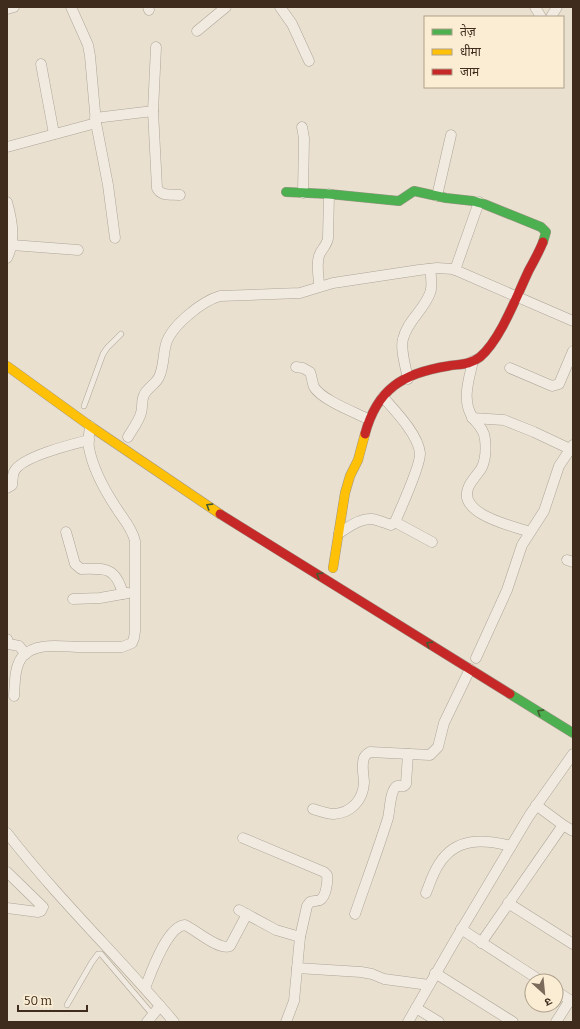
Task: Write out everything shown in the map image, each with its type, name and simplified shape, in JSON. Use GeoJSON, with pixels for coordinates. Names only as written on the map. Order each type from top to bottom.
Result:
{"type":"FeatureCollection","features":[{"type":"Feature","properties":{"kind":"main road"},"geometry":{"type":"LineString","coordinates":[[286,192],[303,194],[329,194],[393,201],[399,200],[414,192],[479,202],[541,227],[546,232],[517,296],[485,351],[473,361],[442,367],[399,383],[387,392],[368,419],[358,460],[348,481],[333,568]]}},
{"type":"Feature","properties":{"kind":"main road"},"geometry":{"type":"LineString","coordinates":[[7,366],[90,426],[205,504],[573,733]]}},
{"type":"Feature","properties":{"kind":"street"},"geometry":{"type":"LineString","coordinates":[[7,9],[14,7]]}},
{"type":"Feature","properties":{"kind":"street"},"geometry":{"type":"LineString","coordinates":[[71,7],[88,45],[96,120],[108,185],[115,238]]}},
{"type":"Feature","properties":{"kind":"street"},"geometry":{"type":"LineString","coordinates":[[197,31],[226,7]]}},
{"type":"Feature","properties":{"kind":"street"},"geometry":{"type":"LineString","coordinates":[[280,7],[292,24],[309,62]]}},
{"type":"Feature","properties":{"kind":"street"},"geometry":{"type":"LineString","coordinates":[[535,7],[540,16]]}},
{"type":"Feature","properties":{"kind":"street"},"geometry":{"type":"LineString","coordinates":[[552,16],[557,7]]}},
{"type":"Feature","properties":{"kind":"street"},"geometry":{"type":"LineString","coordinates":[[156,47],[153,111],[158,188],[159,192],[162,194],[180,194]]}},
{"type":"Feature","properties":{"kind":"street"},"geometry":{"type":"LineString","coordinates":[[41,64],[54,134]]}},
{"type":"Feature","properties":{"kind":"street"},"geometry":{"type":"LineString","coordinates":[[7,147],[54,134],[96,120],[153,111]]}},
{"type":"Feature","properties":{"kind":"street"},"geometry":{"type":"LineString","coordinates":[[302,126],[304,138],[303,194]]}},
{"type":"Feature","properties":{"kind":"street"},"geometry":{"type":"LineString","coordinates":[[437,196],[451,135]]}},
{"type":"Feature","properties":{"kind":"street"},"geometry":{"type":"LineString","coordinates":[[319,286],[319,255],[328,243],[329,194]]}},
{"type":"Feature","properties":{"kind":"street"},"geometry":{"type":"LineString","coordinates":[[7,202],[13,235],[12,245],[7,258]]}},
{"type":"Feature","properties":{"kind":"street"},"geometry":{"type":"LineString","coordinates":[[455,270],[479,202]]}},
{"type":"Feature","properties":{"kind":"street"},"geometry":{"type":"LineString","coordinates":[[12,245],[78,250]]}},
{"type":"Feature","properties":{"kind":"street"},"geometry":{"type":"LineString","coordinates":[[408,379],[402,347],[403,338],[410,324],[430,294],[430,268]]}},
{"type":"Feature","properties":{"kind":"street"},"geometry":{"type":"LineString","coordinates":[[128,437],[141,413],[145,393],[160,376],[170,335],[198,308],[212,298],[220,296],[300,293],[319,286],[430,268],[446,269],[455,270],[573,321]]}},
{"type":"Feature","properties":{"kind":"street"},"geometry":{"type":"LineString","coordinates":[[510,368],[555,386],[559,384],[573,352]]}},
{"type":"Feature","properties":{"kind":"street"},"geometry":{"type":"LineString","coordinates":[[473,361],[467,391],[469,410],[472,418],[484,432],[485,453],[481,468],[467,491],[467,499],[470,505],[479,513],[530,532]]}},
{"type":"Feature","properties":{"kind":"street"},"geometry":{"type":"LineString","coordinates":[[296,367],[310,372],[317,391],[334,403],[368,419]]}},
{"type":"Feature","properties":{"kind":"street"},"geometry":{"type":"LineString","coordinates":[[339,532],[366,519],[391,525],[396,522],[418,464],[420,453],[418,446],[406,425],[383,397]]}},
{"type":"Feature","properties":{"kind":"street"},"geometry":{"type":"LineString","coordinates":[[472,418],[504,420],[571,447],[557,472],[544,511],[522,545],[507,590],[476,658]]}},
{"type":"Feature","properties":{"kind":"street"},"geometry":{"type":"LineString","coordinates":[[14,696],[17,668],[21,658],[26,654],[38,648],[52,646],[122,647],[132,643],[136,631],[133,533],[131,528],[117,510],[98,473],[89,447],[90,426]]}},
{"type":"Feature","properties":{"kind":"street"},"geometry":{"type":"LineString","coordinates":[[7,488],[12,485],[14,471],[20,465],[54,449],[89,440]]}},
{"type":"Feature","properties":{"kind":"street"},"geometry":{"type":"LineString","coordinates":[[396,522],[432,542]]}},
{"type":"Feature","properties":{"kind":"street"},"geometry":{"type":"LineString","coordinates":[[66,532],[78,567],[81,569],[105,569],[117,578],[123,594]]}},
{"type":"Feature","properties":{"kind":"street"},"geometry":{"type":"LineString","coordinates":[[73,599],[100,598],[134,592]]}},
{"type":"Feature","properties":{"kind":"street"},"geometry":{"type":"LineString","coordinates":[[8,643],[19,646],[26,654]]}},
{"type":"Feature","properties":{"kind":"street"},"geometry":{"type":"LineString","coordinates":[[313,809],[333,814],[346,812],[354,807],[362,793],[364,785],[363,761],[366,754],[370,752],[430,755],[434,752],[438,747],[444,723],[470,669]]}},
{"type":"Feature","properties":{"kind":"street"},"geometry":{"type":"LineString","coordinates":[[355,914],[386,824],[391,806],[392,791],[397,786],[404,786],[406,784],[408,754]]}},
{"type":"Feature","properties":{"kind":"street"},"geometry":{"type":"LineString","coordinates":[[408,1022],[435,973],[510,846],[536,805],[573,754]]}},
{"type":"Feature","properties":{"kind":"street"},"geometry":{"type":"LineString","coordinates":[[536,805],[573,831]]}},
{"type":"Feature","properties":{"kind":"street"},"geometry":{"type":"LineString","coordinates":[[481,943],[563,825]]}},
{"type":"Feature","properties":{"kind":"street"},"geometry":{"type":"LineString","coordinates":[[7,832],[30,862],[174,1022]]}},
{"type":"Feature","properties":{"kind":"street"},"geometry":{"type":"LineString","coordinates":[[243,838],[324,872],[327,875],[327,882],[323,897],[320,900],[310,902],[307,906],[300,937],[294,1001],[286,1022]]}},
{"type":"Feature","properties":{"kind":"street"},"geometry":{"type":"LineString","coordinates":[[426,893],[439,864],[451,851],[460,845],[468,842],[493,842],[510,846]]}},
{"type":"Feature","properties":{"kind":"street"},"geometry":{"type":"LineString","coordinates":[[7,872],[43,907],[41,911],[38,912],[7,908]]}},
{"type":"Feature","properties":{"kind":"street"},"geometry":{"type":"LineString","coordinates":[[508,903],[573,944]]}},
{"type":"Feature","properties":{"kind":"street"},"geometry":{"type":"LineString","coordinates":[[145,988],[160,951],[179,926],[185,925],[220,947],[227,947],[230,946],[243,912],[276,930],[300,937]]}},
{"type":"Feature","properties":{"kind":"street"},"geometry":{"type":"LineString","coordinates":[[461,929],[528,973]]}},
{"type":"Feature","properties":{"kind":"street"},"geometry":{"type":"LineString","coordinates":[[298,968],[361,972],[372,974],[384,979],[429,985]]}},
{"type":"Feature","properties":{"kind":"street"},"geometry":{"type":"LineString","coordinates":[[435,973],[513,1022]]}},
{"type":"Feature","properties":{"kind":"street"},"geometry":{"type":"LineString","coordinates":[[556,1022],[572,1001]]}},
{"type":"Feature","properties":{"kind":"street"},"geometry":{"type":"LineString","coordinates":[[150,1018],[160,1006]]}},
{"type":"Feature","properties":{"kind":"street"},"geometry":{"type":"LineString","coordinates":[[416,1008],[439,1022]]}},
{"type":"Feature","properties":{"kind":"lane"},"geometry":{"type":"LineString","coordinates":[[84,406],[103,354],[121,334]]}},
{"type":"Feature","properties":{"kind":"lane"},"geometry":{"type":"LineString","coordinates":[[67,1005],[92,962],[98,954],[101,954],[150,1018]]}},
{"type":"Feature","properties":{"kind":"traffic: fast"},"geometry":{"type":"LineString","coordinates":[[286,192],[329,194],[399,201],[414,191],[446,198],[473,201],[541,227],[546,232],[543,242]]}},
{"type":"Feature","properties":{"kind":"traffic: fast"},"geometry":{"type":"LineString","coordinates":[[510,694],[573,733]]}},
{"type":"Feature","properties":{"kind":"traffic: slow"},"geometry":{"type":"LineString","coordinates":[[7,366],[90,426],[220,514]]}},
{"type":"Feature","properties":{"kind":"traffic: slow"},"geometry":{"type":"LineString","coordinates":[[333,568],[345,493],[350,476],[358,460],[365,434]]}},
{"type":"Feature","properties":{"kind":"traffic: jam"},"geometry":{"type":"LineString","coordinates":[[365,434],[370,418],[377,405],[394,386],[418,373],[472,362],[488,349],[502,328],[543,242]]}},
{"type":"Feature","properties":{"kind":"traffic: jam"},"geometry":{"type":"LineString","coordinates":[[220,514],[510,694]]}}]}
